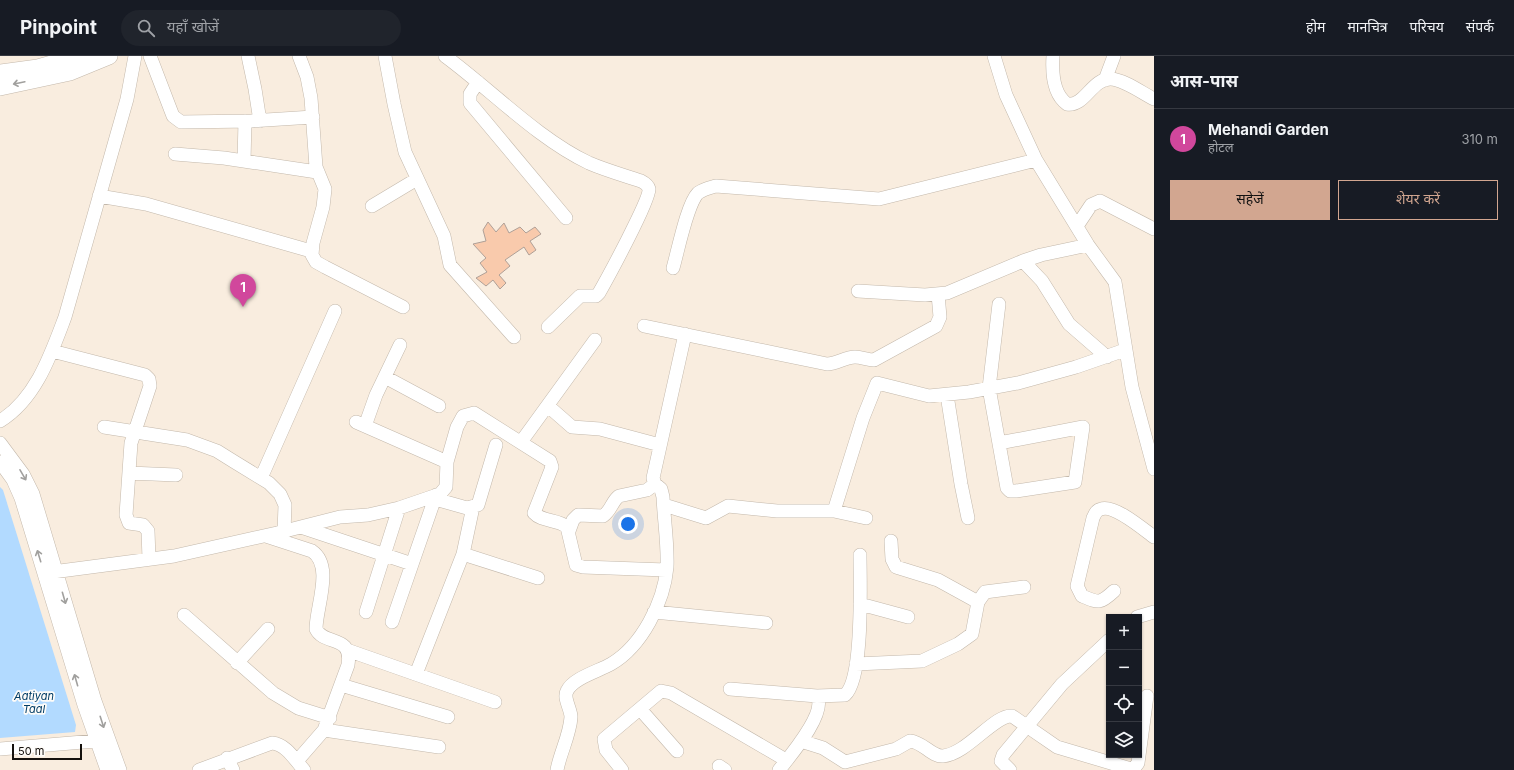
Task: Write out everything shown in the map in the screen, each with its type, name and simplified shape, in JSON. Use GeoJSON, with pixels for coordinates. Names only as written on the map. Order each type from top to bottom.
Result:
{"type":"FeatureCollection","features":[{"type":"Feature","properties":{"kind":"main road"},"geometry":{"type":"LineString","coordinates":[[0,73],[37,67],[79,56]]}},
{"type":"Feature","properties":{"kind":"main road"},"geometry":{"type":"LineString","coordinates":[[0,87],[37,67],[70,72],[109,56]]}},
{"type":"Feature","properties":{"kind":"street"},"geometry":{"type":"LineString","coordinates":[[0,421],[23,402],[52,351],[78,273],[127,98],[135,56]]}},
{"type":"Feature","properties":{"kind":"street"},"geometry":{"type":"LineString","coordinates":[[150,56],[176,119],[190,123],[245,122],[313,117]]}},
{"type":"Feature","properties":{"kind":"street"},"geometry":{"type":"LineString","coordinates":[[248,56],[260,121]]}},
{"type":"Feature","properties":{"kind":"street"},"geometry":{"type":"LineString","coordinates":[[299,56],[307,77],[313,117],[314,158],[317,172],[324,184],[325,194],[311,251],[313,259],[325,267],[403,307]]}},
{"type":"Feature","properties":{"kind":"street"},"geometry":{"type":"LineString","coordinates":[[385,56],[405,152],[444,236],[450,265],[514,337]]}},
{"type":"Feature","properties":{"kind":"street"},"geometry":{"type":"LineString","coordinates":[[445,56],[533,126],[578,156],[601,168],[646,183],[649,188],[637,220],[600,293],[596,296],[580,296],[548,327]]}},
{"type":"Feature","properties":{"kind":"street"},"geometry":{"type":"LineString","coordinates":[[994,56],[1006,95],[1036,160],[1088,245],[1114,282],[1118,292],[1125,350],[1132,387],[1154,469]]}},
{"type":"Feature","properties":{"kind":"street"},"geometry":{"type":"LineString","coordinates":[[1053,56],[1055,83],[1063,102],[1067,104],[1077,103],[1099,82],[1112,79],[1119,81],[1154,99]]}},
{"type":"Feature","properties":{"kind":"street"},"geometry":{"type":"LineString","coordinates":[[1105,80],[1114,56]]}},
{"type":"Feature","properties":{"kind":"street"},"geometry":{"type":"LineString","coordinates":[[478,82],[470,94],[470,103],[566,218]]}},
{"type":"Feature","properties":{"kind":"street"},"geometry":{"type":"LineString","coordinates":[[244,161],[245,122]]}},
{"type":"Feature","properties":{"kind":"street"},"geometry":{"type":"LineString","coordinates":[[175,154],[244,161],[317,172]]}},
{"type":"Feature","properties":{"kind":"street"},"geometry":{"type":"LineString","coordinates":[[673,268],[694,199],[706,188],[716,186],[879,199],[1036,160]]}},
{"type":"Feature","properties":{"kind":"street"},"geometry":{"type":"LineString","coordinates":[[372,206],[417,179]]}},
{"type":"Feature","properties":{"kind":"street"},"geometry":{"type":"LineString","coordinates":[[99,196],[146,204],[311,251]]}},
{"type":"Feature","properties":{"kind":"street"},"geometry":{"type":"LineString","coordinates":[[1076,226],[1092,205],[1100,201],[1154,228]]}},
{"type":"Feature","properties":{"kind":"street"},"geometry":{"type":"LineString","coordinates":[[858,291],[938,294],[959,288],[1041,255],[1088,245]]}},
{"type":"Feature","properties":{"kind":"street"},"geometry":{"type":"LineString","coordinates":[[1023,262],[1042,281],[1069,324],[1107,357]]}},
{"type":"Feature","properties":{"kind":"street"},"geometry":{"type":"LineString","coordinates":[[644,326],[827,364],[833,364],[856,357],[874,360],[936,326],[940,317],[938,294]]}},
{"type":"Feature","properties":{"kind":"street"},"geometry":{"type":"LineString","coordinates":[[999,304],[989,388],[1006,482],[1010,490],[1016,491],[1075,482],[1083,427],[999,443]]}},
{"type":"Feature","properties":{"kind":"street"},"geometry":{"type":"LineString","coordinates":[[260,478],[334,311]]}},
{"type":"Feature","properties":{"kind":"street"},"geometry":{"type":"LineString","coordinates":[[557,770],[571,719],[566,694],[568,689],[584,677],[611,664],[625,653],[643,631],[654,612],[663,589],[666,570],[664,505],[661,489],[655,484],[653,478],[685,334]]}},
{"type":"Feature","properties":{"kind":"street"},"geometry":{"type":"LineString","coordinates":[[522,442],[595,340]]}},
{"type":"Feature","properties":{"kind":"street"},"geometry":{"type":"LineString","coordinates":[[400,345],[361,424],[447,462]]}},
{"type":"Feature","properties":{"kind":"street"},"geometry":{"type":"LineString","coordinates":[[834,511],[863,418],[877,383],[930,396],[947,395],[1018,383],[1107,357],[1125,350]]}},
{"type":"Feature","properties":{"kind":"street"},"geometry":{"type":"LineString","coordinates":[[52,351],[148,376],[150,386],[131,443],[128,473],[127,520],[132,524],[146,527],[149,536],[149,559]]}},
{"type":"Feature","properties":{"kind":"street"},"geometry":{"type":"LineString","coordinates":[[385,377],[440,406]]}},
{"type":"Feature","properties":{"kind":"street"},"geometry":{"type":"LineString","coordinates":[[947,395],[968,518]]}},
{"type":"Feature","properties":{"kind":"street"},"geometry":{"type":"LineString","coordinates":[[548,406],[572,427],[600,429],[660,445]]}},
{"type":"Feature","properties":{"kind":"street"},"geometry":{"type":"LineString","coordinates":[[51,572],[149,559],[266,536],[340,517],[368,515],[436,497],[445,490],[447,462],[456,427],[463,416],[474,413],[482,416],[550,461],[552,464],[534,512],[541,518],[565,525],[569,531],[574,558],[579,566],[666,570]]}},
{"type":"Feature","properties":{"kind":"street"},"geometry":{"type":"LineString","coordinates":[[104,427],[175,437],[195,442],[217,452],[276,488],[284,499],[284,532]]}},
{"type":"Feature","properties":{"kind":"street"},"geometry":{"type":"LineString","coordinates":[[0,443],[23,474],[33,494],[51,572],[95,741],[107,770]]}},
{"type":"Feature","properties":{"kind":"street"},"geometry":{"type":"LineString","coordinates":[[416,674],[464,554],[474,508],[480,501],[496,445]]}},
{"type":"Feature","properties":{"kind":"street"},"geometry":{"type":"LineString","coordinates":[[0,462],[13,480],[51,572],[120,770]]}},
{"type":"Feature","properties":{"kind":"street"},"geometry":{"type":"LineString","coordinates":[[128,473],[176,475]]}},
{"type":"Feature","properties":{"kind":"street"},"geometry":{"type":"LineString","coordinates":[[569,531],[573,520],[578,515],[603,516],[609,511],[619,496],[647,490],[655,484]]}},
{"type":"Feature","properties":{"kind":"street"},"geometry":{"type":"LineString","coordinates":[[436,497],[474,508]]}},
{"type":"Feature","properties":{"kind":"street"},"geometry":{"type":"LineString","coordinates":[[392,622],[436,497]]}},
{"type":"Feature","properties":{"kind":"street"},"geometry":{"type":"LineString","coordinates":[[664,505],[706,518],[728,506],[777,511],[834,511],[866,518]]}},
{"type":"Feature","properties":{"kind":"street"},"geometry":{"type":"LineString","coordinates":[[366,612],[399,508]]}},
{"type":"Feature","properties":{"kind":"street"},"geometry":{"type":"LineString","coordinates":[[1114,590],[1104,601],[1096,602],[1082,596],[1079,593],[1078,580],[1093,518],[1096,512],[1100,509],[1106,508],[1118,512],[1154,537]]}},
{"type":"Feature","properties":{"kind":"street"},"geometry":{"type":"LineString","coordinates":[[301,527],[412,564]]}},
{"type":"Feature","properties":{"kind":"street"},"geometry":{"type":"LineString","coordinates":[[199,770],[227,758],[272,743],[281,745],[300,766],[327,724],[348,665],[347,650],[342,643],[319,634],[316,629],[323,569],[318,556],[312,551],[266,536]]}},
{"type":"Feature","properties":{"kind":"street"},"geometry":{"type":"LineString","coordinates":[[891,541],[892,559],[896,567],[938,580],[978,602]]}},
{"type":"Feature","properties":{"kind":"street"},"geometry":{"type":"LineString","coordinates":[[464,554],[538,578]]}},
{"type":"Feature","properties":{"kind":"street"},"geometry":{"type":"LineString","coordinates":[[730,689],[817,696],[845,695],[852,682],[856,664],[860,627],[860,555]]}},
{"type":"Feature","properties":{"kind":"street"},"geometry":{"type":"LineString","coordinates":[[856,664],[918,662],[958,644],[974,631],[978,602],[985,592],[1024,587]]}},
{"type":"Feature","properties":{"kind":"street"},"geometry":{"type":"LineString","coordinates":[[860,604],[908,618]]}},
{"type":"Feature","properties":{"kind":"street"},"geometry":{"type":"LineString","coordinates":[[654,612],[766,623]]}},
{"type":"Feature","properties":{"kind":"street"},"geometry":{"type":"LineString","coordinates":[[1142,616],[1154,612]]}},
{"type":"Feature","properties":{"kind":"street"},"geometry":{"type":"LineString","coordinates":[[184,615],[273,693],[293,706],[327,724],[439,747]]}},
{"type":"Feature","properties":{"kind":"street"},"geometry":{"type":"LineString","coordinates":[[237,663],[268,629]]}},
{"type":"Feature","properties":{"kind":"street"},"geometry":{"type":"LineString","coordinates":[[1010,770],[1003,764],[1001,758],[1062,684],[1106,643]]}},
{"type":"Feature","properties":{"kind":"street"},"geometry":{"type":"LineString","coordinates":[[347,650],[495,702]]}},
{"type":"Feature","properties":{"kind":"street"},"geometry":{"type":"LineString","coordinates":[[342,685],[448,717]]}},
{"type":"Feature","properties":{"kind":"street"},"geometry":{"type":"LineString","coordinates":[[622,770],[606,750],[604,739],[607,734],[640,709],[658,692],[664,691],[783,765],[801,741],[817,712],[819,700],[817,696]]}},
{"type":"Feature","properties":{"kind":"street"},"geometry":{"type":"LineString","coordinates":[[801,741],[824,748],[845,762],[896,749],[910,741],[921,744],[941,756],[954,754],[1008,715],[1016,718],[1026,727],[1057,747],[1123,769],[1131,769],[1135,767],[1138,762],[1147,696]]}},
{"type":"Feature","properties":{"kind":"street"},"geometry":{"type":"LineString","coordinates":[[640,709],[677,751]]}},
{"type":"Feature","properties":{"kind":"street"},"geometry":{"type":"LineString","coordinates":[[0,749],[95,741]]}},
{"type":"Feature","properties":{"kind":"street"},"geometry":{"type":"LineString","coordinates":[[227,758],[233,770]]}},
{"type":"Feature","properties":{"kind":"water","name":"Aatiyan Taal"},"geometry":{"type":"Polygon","coordinates":[[[0,487],[3,490],[76,725],[75,732],[0,738],[0,487]]]}},
{"type":"Feature","properties":{"kind":"building"},"geometry":{"type":"Polygon","coordinates":[[[488,222],[496,232],[504,223],[509,233],[520,227],[526,233],[535,227],[541,234],[530,241],[536,250],[529,255],[524,247],[505,260],[510,266],[499,275],[506,283],[500,289],[493,280],[486,286],[476,278],[487,272],[480,263],[486,258],[473,244],[486,241],[483,230],[488,222]]]}},
{"type":"Feature","properties":{"kind":"place","name":"Mehandi Garden"},"geometry":{"type":"Point","coordinates":[243,307]}}]}
